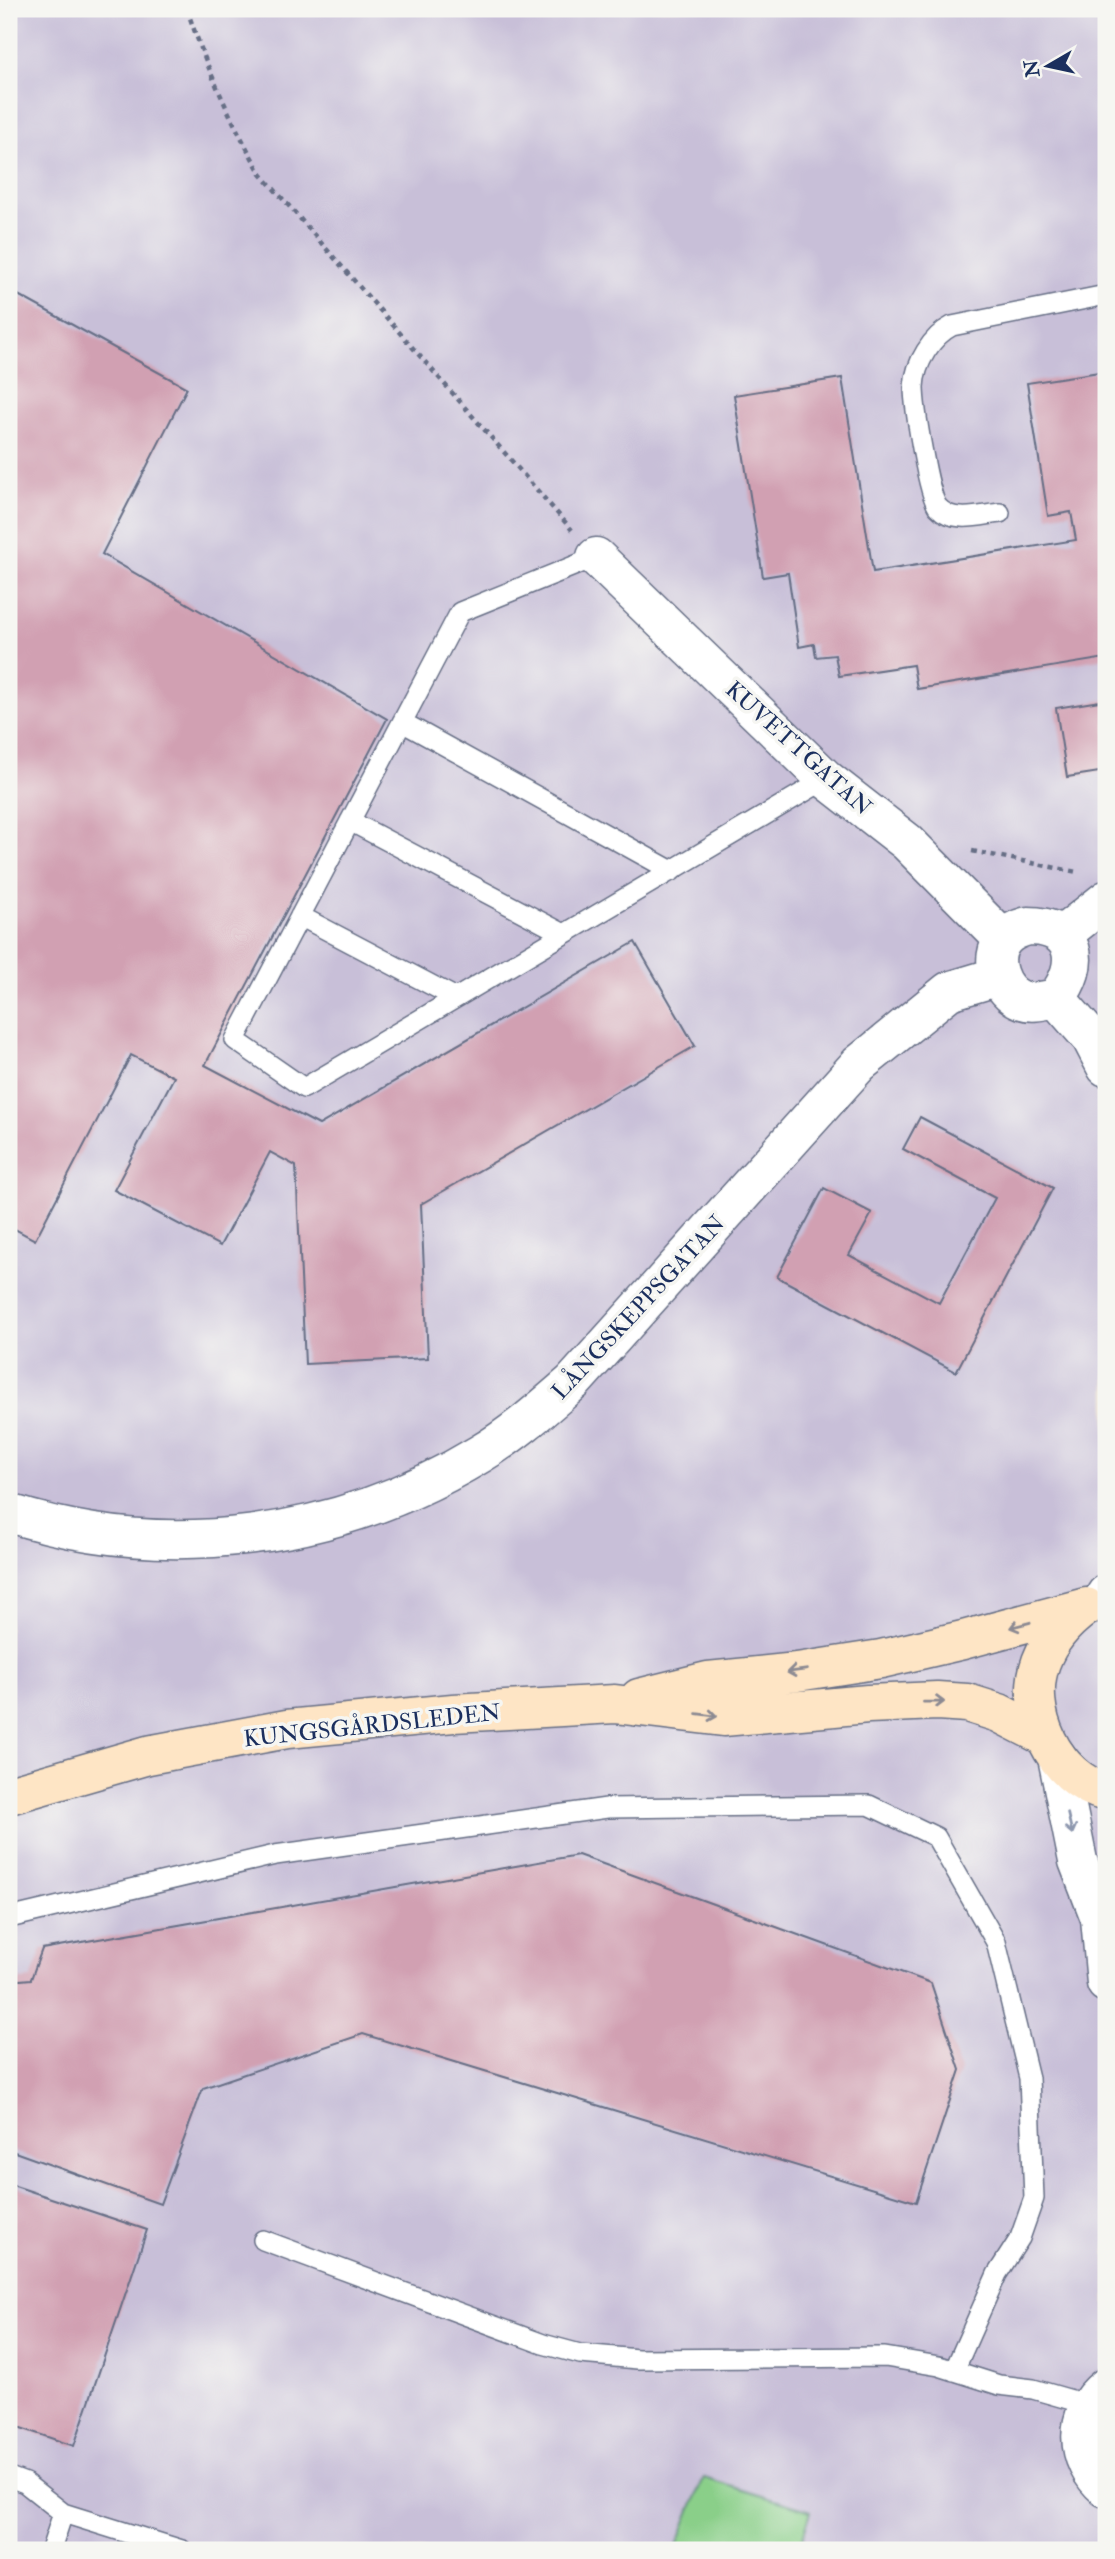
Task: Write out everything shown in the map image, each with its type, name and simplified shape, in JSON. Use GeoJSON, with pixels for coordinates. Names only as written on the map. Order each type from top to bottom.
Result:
{"type":"FeatureCollection","features":[{"type":"Feature","properties":{"kind":"main road","name":"KUNGSGÅRDSLEDEN"},"geometry":{"type":"LineString","coordinates":[[615,1704],[708,1681],[797,1672],[881,1659],[963,1640],[1100,1599]]}},
{"type":"Feature","properties":{"kind":"main road","name":"KUNGSGÅRDSLEDEN"},"geometry":{"type":"LineString","coordinates":[[1100,1599],[1066,1622],[1051,1641],[1041,1663],[1036,1688],[1037,1712],[1051,1746],[1076,1777],[1106,1792]]}},
{"type":"Feature","properties":{"kind":"main road","name":"KUNGSGÅRDSLEDEN"},"geometry":{"type":"LineString","coordinates":[[9,1795],[148,1755],[288,1729],[453,1713],[615,1704],[723,1717],[868,1704],[937,1701],[967,1703],[999,1713],[1051,1746]]}},
{"type":"Feature","properties":{"kind":"street","name":"KUVETTGATAN"},"geometry":{"type":"LineString","coordinates":[[596,556],[826,779],[907,842],[1001,958]]}},
{"type":"Feature","properties":{"kind":"street"},"geometry":{"type":"LineString","coordinates":[[1062,935],[1106,900]]}},
{"type":"Feature","properties":{"kind":"street"},"geometry":{"type":"LineString","coordinates":[[1041,926],[1062,935],[1072,957],[1072,968],[1069,979],[1056,998],[1032,1002],[1021,1000],[1003,986],[1001,958],[1017,929],[1041,926]]}},
{"type":"Feature","properties":{"kind":"street","name":"LÅNGSKEPPSGATAN"},"geometry":{"type":"LineString","coordinates":[[9,1513],[91,1533],[149,1540],[207,1540],[265,1534],[322,1522],[377,1505],[431,1482],[501,1440],[573,1382],[859,1064],[949,991],[1001,958]]}},
{"type":"Feature","properties":{"kind":"street"},"geometry":{"type":"LineString","coordinates":[[1056,998],[1091,1038],[1106,1068]]}},
{"type":"Feature","properties":{"kind":"street"},"geometry":{"type":"LineString","coordinates":[[1051,1746],[1078,1861],[1103,1910],[1106,1983]]}},
{"type":"Feature","properties":{"kind":"street"},"geometry":{"type":"LineString","coordinates":[[1097,2396],[1082,2420],[1080,2436],[1088,2468],[1106,2488]]}},
{"type":"Feature","properties":{"kind":"lane"},"geometry":{"type":"LineString","coordinates":[[1000,513],[955,517],[939,508],[928,484],[914,386],[923,355],[940,332],[952,326],[1106,295]]}},
{"type":"Feature","properties":{"kind":"lane"},"geometry":{"type":"LineString","coordinates":[[596,556],[460,612],[235,1040],[304,1088],[826,779]]}},
{"type":"Feature","properties":{"kind":"lane"},"geometry":{"type":"LineString","coordinates":[[402,722],[672,870]]}},
{"type":"Feature","properties":{"kind":"lane"},"geometry":{"type":"LineString","coordinates":[[350,821],[564,934]]}},
{"type":"Feature","properties":{"kind":"lane"},"geometry":{"type":"LineString","coordinates":[[300,916],[456,998]]}},
{"type":"Feature","properties":{"kind":"lane"},"geometry":{"type":"LineString","coordinates":[[9,1917],[275,1855],[607,1808],[869,1805],[936,1837],[996,1942],[1028,2078],[1034,2199],[1020,2238],[997,2274],[954,2371]]}},
{"type":"Feature","properties":{"kind":"lane"},"geometry":{"type":"LineString","coordinates":[[263,2240],[543,2344],[580,2354],[638,2359],[885,2357],[913,2360],[999,2385],[1097,2396]]}},
{"type":"Feature","properties":{"kind":"lane"},"geometry":{"type":"LineString","coordinates":[[9,2477],[25,2483],[63,2513],[182,2550]]}},
{"type":"Feature","properties":{"kind":"lane"},"geometry":{"type":"LineString","coordinates":[[51,2550],[63,2513]]}},
{"type":"Feature","properties":{"kind":"path"},"geometry":{"type":"LineString","coordinates":[[187,9],[202,53],[226,108],[261,174],[596,556]]}},
{"type":"Feature","properties":{"kind":"path"},"geometry":{"type":"LineString","coordinates":[[970,851],[1077,872]]}},
{"type":"Feature","properties":{"kind":"shaded area"},"geometry":{"type":"Polygon","coordinates":[[[9,9],[1106,9],[1106,2550],[9,2550],[9,9]]]}},
{"type":"Feature","properties":{"kind":"green space"},"geometry":{"type":"Polygon","coordinates":[[[704,2478],[811,2511],[799,2550],[675,2550],[704,2478]]]}},
{"type":"Feature","properties":{"kind":"building"},"geometry":{"type":"Polygon","coordinates":[[[9,290],[187,388],[102,554],[387,719],[205,1065],[319,1125],[635,942],[695,1046],[421,1204],[428,1358],[305,1364],[296,1166],[270,1152],[220,1246],[114,1190],[174,1077],[131,1055],[35,1240],[9,1226],[9,290]]]}},
{"type":"Feature","properties":{"kind":"building"},"geometry":{"type":"Polygon","coordinates":[[[1106,371],[1106,658],[917,689],[913,665],[839,676],[835,655],[816,657],[814,644],[799,647],[788,573],[763,577],[734,395],[842,378],[873,572],[1076,540],[1071,512],[1048,516],[1027,383],[1106,371]]]}},
{"type":"Feature","properties":{"kind":"building"},"geometry":{"type":"Polygon","coordinates":[[[1106,700],[1106,771],[1067,777],[1056,708],[1106,700]]]}},
{"type":"Feature","properties":{"kind":"building"},"geometry":{"type":"Polygon","coordinates":[[[920,1117],[1053,1188],[956,1372],[777,1277],[824,1188],[872,1213],[849,1255],[939,1303],[995,1198],[903,1149],[920,1117]]]}},
{"type":"Feature","properties":{"kind":"building"},"geometry":{"type":"Polygon","coordinates":[[[578,1855],[931,1983],[960,2070],[916,2202],[363,2034],[203,2088],[160,2204],[9,2150],[9,1981],[31,1979],[42,1949],[578,1855]]]}},
{"type":"Feature","properties":{"kind":"building"},"geometry":{"type":"Polygon","coordinates":[[[9,2184],[147,2230],[74,2446],[9,2424],[9,2184]]]}}]}
